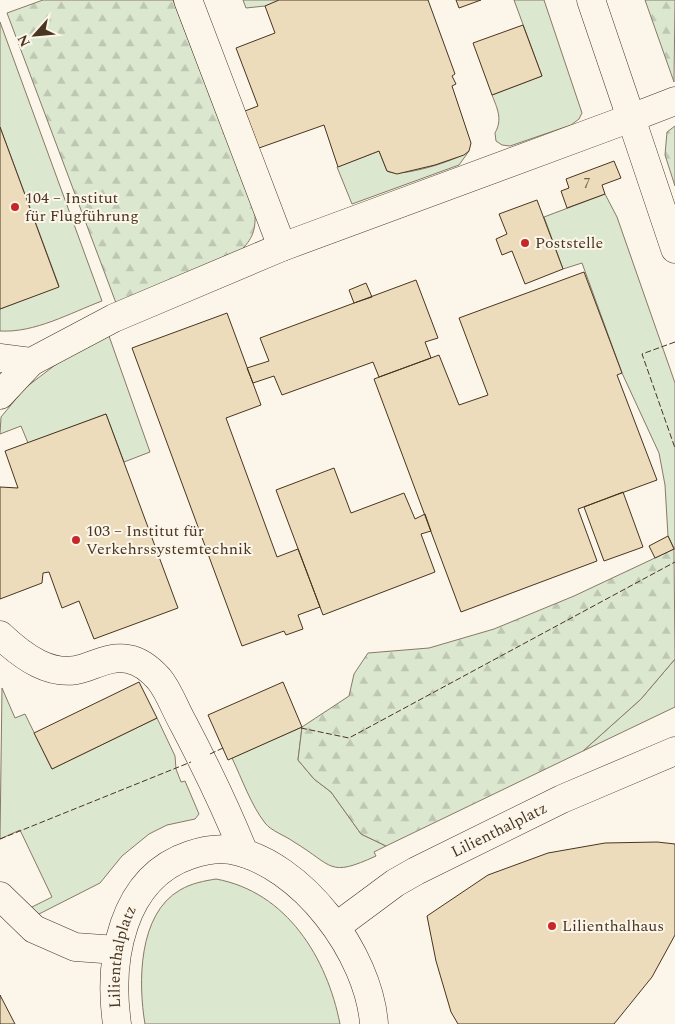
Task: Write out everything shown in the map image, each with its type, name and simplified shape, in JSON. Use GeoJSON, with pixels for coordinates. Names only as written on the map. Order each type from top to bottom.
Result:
{"type":"FeatureCollection","features":[{"type":"Feature","properties":{"kind":"street"},"geometry":{"type":"LineString","coordinates":[[188,0],[282,247]]}},
{"type":"Feature","properties":{"kind":"street"},"geometry":{"type":"LineString","coordinates":[[591,0],[675,249]]}},
{"type":"Feature","properties":{"kind":"street"},"geometry":{"type":"LineString","coordinates":[[0,395],[31,362],[114,318],[282,247],[675,102]]}},
{"type":"Feature","properties":{"kind":"street"},"geometry":{"type":"LineString","coordinates":[[0,358],[31,362]]}},
{"type":"Feature","properties":{"kind":"street"},"geometry":{"type":"LineString","coordinates":[[0,636],[16,650],[40,664],[57,670],[81,669],[108,659],[129,659],[145,666],[160,680],[197,750],[244,853]]}},
{"type":"Feature","properties":{"kind":"street","name":"Lilienthalplatz"},"geometry":{"type":"LineString","coordinates":[[337,926],[396,883],[416,871],[562,798],[673,749]]}},
{"type":"Feature","properties":{"kind":"street","name":"Lilienthalplatz"},"geometry":{"type":"LineString","coordinates":[[117,1024],[114,1002],[117,950],[124,925],[134,901],[146,883],[163,868],[180,858],[197,852],[229,850],[244,853],[268,863],[314,900],[337,926],[352,954],[365,987],[374,1024]]}},
{"type":"Feature","properties":{"kind":"street"},"geometry":{"type":"LineString","coordinates":[[0,896],[34,929],[75,947],[117,950]]}},
{"type":"Feature","properties":{"kind":"green space"},"geometry":{"type":"Polygon","coordinates":[[[43,0],[173,0],[255,213],[255,226],[252,236],[237,254],[116,303],[7,13],[43,0]]]}},
{"type":"Feature","properties":{"kind":"green space"},"geometry":{"type":"Polygon","coordinates":[[[243,0],[279,1],[265,6],[246,8],[243,0]]]}},
{"type":"Feature","properties":{"kind":"green space"},"geometry":{"type":"Polygon","coordinates":[[[514,0],[544,0],[582,113],[579,119],[571,125],[510,146],[502,145],[496,141],[495,133],[499,118],[492,95],[542,76],[514,0]]]}},
{"type":"Feature","properties":{"kind":"green space"},"geometry":{"type":"Polygon","coordinates":[[[645,0],[675,0],[674,82],[645,0]]]}},
{"type":"Feature","properties":{"kind":"green space"},"geometry":{"type":"Polygon","coordinates":[[[0,22],[102,301],[39,326],[13,331],[0,331],[0,309],[59,286],[0,127],[0,22]]]}},
{"type":"Feature","properties":{"kind":"green space"},"geometry":{"type":"Polygon","coordinates":[[[675,126],[675,186],[665,155],[667,132],[675,126]]]}},
{"type":"Feature","properties":{"kind":"green space"},"geometry":{"type":"Polygon","coordinates":[[[379,151],[387,171],[403,173],[453,159],[469,151],[459,165],[352,204],[337,167],[379,151]]]}},
{"type":"Feature","properties":{"kind":"green space"},"geometry":{"type":"Polygon","coordinates":[[[605,194],[617,217],[675,383],[675,550],[668,536],[665,485],[659,453],[622,373],[582,263],[563,269],[544,217],[605,194]]]}},
{"type":"Feature","properties":{"kind":"green space"},"geometry":{"type":"Polygon","coordinates":[[[109,336],[150,452],[124,462],[106,414],[28,443],[21,426],[0,434],[1,417],[25,388],[67,356],[109,336]]]}},
{"type":"Feature","properties":{"kind":"green space"},"geometry":{"type":"Polygon","coordinates":[[[674,549],[675,659],[641,699],[583,751],[386,846],[361,834],[331,792],[314,779],[298,760],[302,727],[349,696],[354,674],[368,653],[429,648],[494,629],[574,596],[674,549]]]}},
{"type":"Feature","properties":{"kind":"green space"},"geometry":{"type":"Polygon","coordinates":[[[675,659],[675,707],[583,751],[641,699],[675,659]]]}},
{"type":"Feature","properties":{"kind":"green space"},"geometry":{"type":"Polygon","coordinates":[[[2,688],[15,718],[25,714],[52,769],[157,718],[175,756],[176,769],[181,782],[185,781],[199,814],[195,819],[167,825],[149,834],[122,856],[100,883],[39,914],[30,908],[52,897],[20,830],[0,839],[2,688]]]}},
{"type":"Feature","properties":{"kind":"green space"},"geometry":{"type":"Polygon","coordinates":[[[302,727],[298,760],[314,779],[331,792],[361,834],[386,846],[374,852],[376,856],[349,866],[340,868],[332,866],[271,828],[265,823],[255,808],[232,758],[302,727]]]}},
{"type":"Feature","properties":{"kind":"green space"},"geometry":{"type":"Polygon","coordinates":[[[216,879],[241,886],[264,898],[283,913],[300,932],[314,953],[325,975],[334,999],[340,1024],[145,1024],[142,970],[144,951],[156,915],[166,901],[180,890],[194,884],[216,879]]]}},
{"type":"Feature","properties":{"kind":"building"},"geometry":{"type":"Polygon","coordinates":[[[279,0],[428,0],[455,74],[452,76],[456,84],[452,86],[471,143],[469,151],[464,155],[435,165],[397,174],[387,171],[379,151],[338,167],[324,125],[259,148],[245,111],[258,106],[236,48],[275,33],[265,6],[279,0]]]}},
{"type":"Feature","properties":{"kind":"building"},"geometry":{"type":"Polygon","coordinates":[[[456,0],[481,0],[459,8],[456,0]]]}},
{"type":"Feature","properties":{"kind":"building"},"geometry":{"type":"Polygon","coordinates":[[[523,25],[542,76],[492,95],[473,43],[523,25]]]}},
{"type":"Feature","properties":{"kind":"building","name":"104 – Institut für Flugführung"},"geometry":{"type":"Polygon","coordinates":[[[0,127],[59,287],[0,309],[0,127]]]}},
{"type":"Feature","properties":{"kind":"building"},"geometry":{"type":"Polygon","coordinates":[[[614,161],[621,178],[602,185],[605,194],[567,208],[561,191],[569,188],[566,179],[614,161]]]}},
{"type":"Feature","properties":{"kind":"building","name":"Poststelle"},"geometry":{"type":"Polygon","coordinates":[[[537,200],[563,269],[525,284],[512,251],[502,255],[496,239],[507,234],[499,214],[537,200]]]}},
{"type":"Feature","properties":{"kind":"building"},"geometry":{"type":"Polygon","coordinates":[[[584,272],[622,373],[617,375],[657,480],[578,509],[597,561],[461,612],[374,379],[439,355],[459,405],[488,395],[459,318],[584,272]]]}},
{"type":"Feature","properties":{"kind":"building"},"geometry":{"type":"Polygon","coordinates":[[[416,280],[438,338],[425,342],[431,358],[379,377],[373,362],[282,395],[274,376],[253,383],[247,368],[269,361],[260,338],[416,280]]]}},
{"type":"Feature","properties":{"kind":"building"},"geometry":{"type":"Polygon","coordinates":[[[366,283],[372,297],[354,303],[349,290],[366,283]]]}},
{"type":"Feature","properties":{"kind":"building"},"geometry":{"type":"Polygon","coordinates":[[[227,313],[261,405],[226,418],[277,557],[298,549],[320,607],[298,615],[303,629],[286,635],[284,631],[242,646],[132,348],[227,313]]]}},
{"type":"Feature","properties":{"kind":"building","name":"103 – Institut für Verkehrssystemtechnik"},"geometry":{"type":"Polygon","coordinates":[[[106,414],[178,608],[94,639],[79,601],[62,608],[49,572],[43,573],[42,583],[0,599],[0,487],[18,488],[5,451],[106,414]]]}},
{"type":"Feature","properties":{"kind":"building"},"geometry":{"type":"Polygon","coordinates":[[[334,468],[351,513],[404,493],[415,519],[425,514],[431,531],[421,534],[435,572],[323,615],[276,490],[334,468]]]}},
{"type":"Feature","properties":{"kind":"building"},"geometry":{"type":"Polygon","coordinates":[[[623,492],[643,547],[604,561],[584,507],[623,492]]]}},
{"type":"Feature","properties":{"kind":"building"},"geometry":{"type":"Polygon","coordinates":[[[668,536],[674,549],[655,558],[649,546],[668,536]]]}},
{"type":"Feature","properties":{"kind":"building"},"geometry":{"type":"Polygon","coordinates":[[[139,682],[157,718],[52,769],[34,733],[139,682]]]}},
{"type":"Feature","properties":{"kind":"building"},"geometry":{"type":"Polygon","coordinates":[[[283,682],[302,727],[228,760],[208,715],[283,682]]]}},
{"type":"Feature","properties":{"kind":"building","name":"Lilienthalhaus"},"geometry":{"type":"Polygon","coordinates":[[[657,842],[675,844],[675,935],[652,977],[614,1024],[458,1024],[451,1012],[436,961],[427,916],[488,875],[548,853],[605,843],[657,842]]]}},
{"type":"Feature","properties":{"kind":"building"},"geometry":{"type":"Polygon","coordinates":[[[0,995],[15,1024],[0,1024],[0,995]]]}},
{"type":"Feature","properties":{"kind":"fence"},"geometry":{"type":"LineString","coordinates":[[675,342],[642,354],[675,448]]}},
{"type":"Feature","properties":{"kind":"fence"},"geometry":{"type":"LineString","coordinates":[[301,728],[349,738],[675,562]]}},
{"type":"Feature","properties":{"kind":"fence"},"geometry":{"type":"LineString","coordinates":[[210,754],[223,748],[224,750]]}},
{"type":"Feature","properties":{"kind":"fence"},"geometry":{"type":"LineString","coordinates":[[0,839],[191,762]]}},
{"type":"Feature","properties":{"kind":"place","name":"104 – Institut für Flugführung"},"geometry":{"type":"Point","coordinates":[15,207]}},
{"type":"Feature","properties":{"kind":"place","name":"Poststelle"},"geometry":{"type":"Point","coordinates":[525,243]}},
{"type":"Feature","properties":{"kind":"place","name":"103 – Institut für Verkehrssystemtechnik"},"geometry":{"type":"Point","coordinates":[76,540]}},
{"type":"Feature","properties":{"kind":"place","name":"Lilienthalhaus"},"geometry":{"type":"Point","coordinates":[552,926]}}]}
